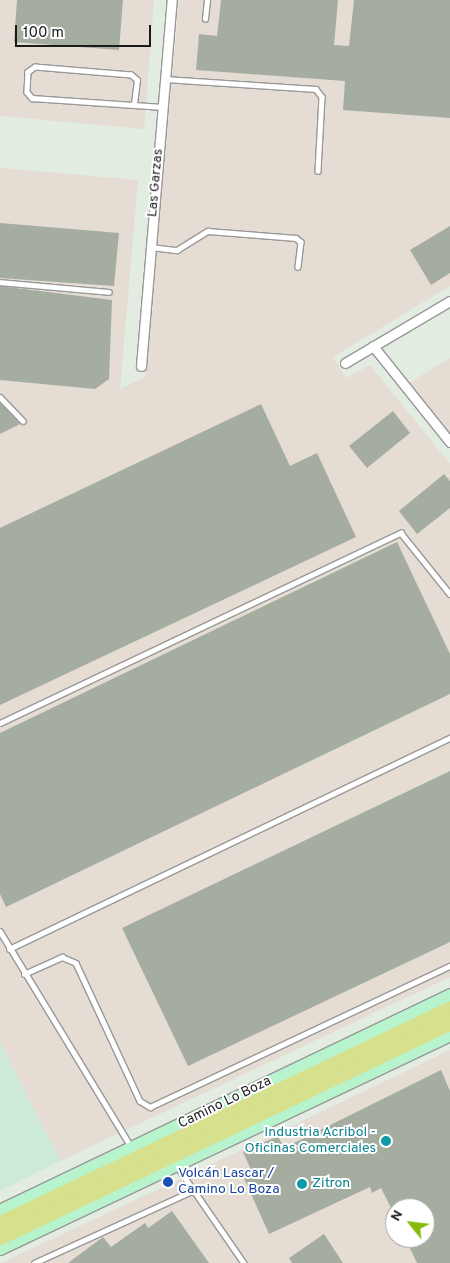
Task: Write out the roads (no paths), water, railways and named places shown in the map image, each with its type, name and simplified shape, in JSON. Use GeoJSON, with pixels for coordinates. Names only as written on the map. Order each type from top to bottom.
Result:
{"type":"FeatureCollection","features":[{"type":"Feature","properties":{"kind":"highway"},"geometry":{"type":"LineString","coordinates":[[0,1223],[450,1008]]}},
{"type":"Feature","properties":{"kind":"highway"},"geometry":{"type":"LineString","coordinates":[[0,1237],[450,1022]]}},
{"type":"Feature","properties":{"kind":"street","name":"Las Garzas"},"geometry":{"type":"LineString","coordinates":[[140,366],[172,0]]}},
{"type":"Feature","properties":{"kind":"street"},"geometry":{"type":"LineString","coordinates":[[345,363],[450,301]]}},
{"type":"Feature","properties":{"kind":"street"},"geometry":{"type":"LineString","coordinates":[[373,346],[450,442]]}},
{"type":"Feature","properties":{"kind":"street","name":"Camino Lo Boza"},"geometry":{"type":"LineString","coordinates":[[0,1211],[450,995]]}},
{"type":"Feature","properties":{"kind":"street"},"geometry":{"type":"LineString","coordinates":[[0,1250],[450,1035]]}},
{"type":"Feature","properties":{"kind":"lane"},"geometry":{"type":"LineString","coordinates":[[205,19],[206,0]]}},
{"type":"Feature","properties":{"kind":"lane"},"geometry":{"type":"LineString","coordinates":[[134,104],[137,80],[131,76],[35,67],[28,72],[27,92],[32,98],[163,107]]}},
{"type":"Feature","properties":{"kind":"lane"},"geometry":{"type":"LineString","coordinates":[[166,79],[316,89],[322,96],[318,171]]}},
{"type":"Feature","properties":{"kind":"lane"},"geometry":{"type":"LineString","coordinates":[[151,247],[177,250],[208,231],[296,238],[301,242],[298,267]]}},
{"type":"Feature","properties":{"kind":"lane"},"geometry":{"type":"LineString","coordinates":[[0,282],[109,292]]}},
{"type":"Feature","properties":{"kind":"lane"},"geometry":{"type":"LineString","coordinates":[[0,397],[23,421]]}},
{"type":"Feature","properties":{"kind":"lane"},"geometry":{"type":"LineString","coordinates":[[0,723],[401,533],[450,594]]}},
{"type":"Feature","properties":{"kind":"lane"},"geometry":{"type":"LineString","coordinates":[[9,949],[450,738]]}},
{"type":"Feature","properties":{"kind":"lane"},"geometry":{"type":"LineString","coordinates":[[0,931],[24,974],[132,1148]]}},
{"type":"Feature","properties":{"kind":"lane"},"geometry":{"type":"LineString","coordinates":[[24,974],[62,957],[76,963],[140,1101],[150,1107],[450,966]]}},
{"type":"Feature","properties":{"kind":"lane"},"geometry":{"type":"LineString","coordinates":[[177,1166],[244,1263]]}},
{"type":"Feature","properties":{"kind":"lane"},"geometry":{"type":"LineString","coordinates":[[34,1263],[194,1190]]}},
{"type":"Feature","properties":{"kind":"place","name":"Industria Acribol - Oficinas Comerciales"},"geometry":{"type":"Point","coordinates":[386,1141]}},
{"type":"Feature","properties":{"kind":"place","name":"Volcán Lascar / Camino Lo Boza"},"geometry":{"type":"Point","coordinates":[168,1182]}},
{"type":"Feature","properties":{"kind":"place","name":"Zitron"},"geometry":{"type":"Point","coordinates":[302,1184]}}]}
